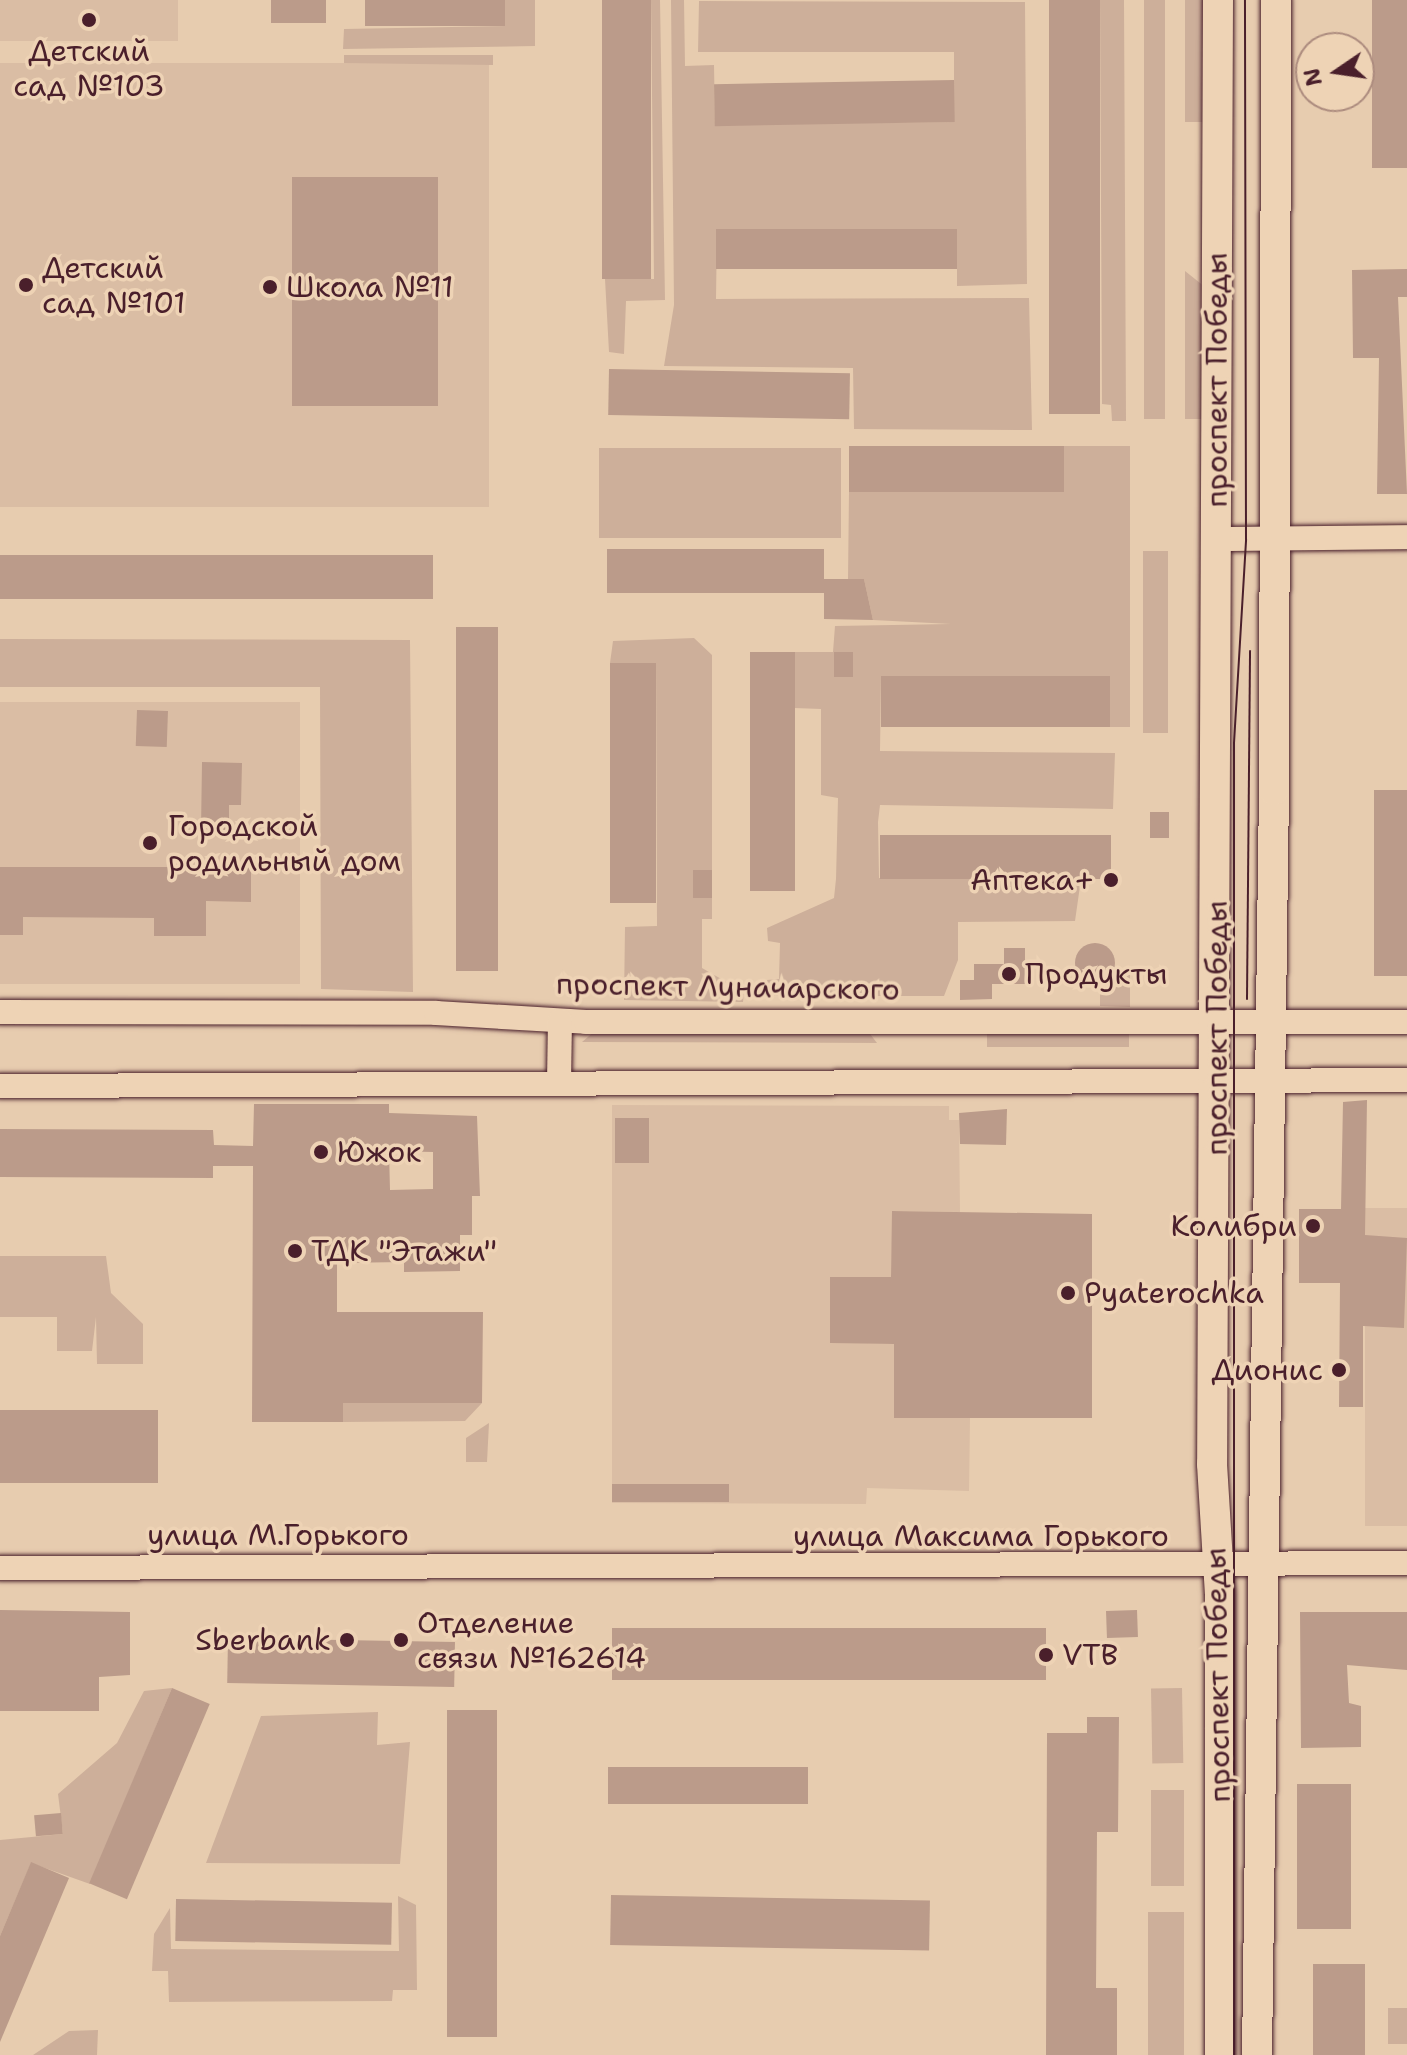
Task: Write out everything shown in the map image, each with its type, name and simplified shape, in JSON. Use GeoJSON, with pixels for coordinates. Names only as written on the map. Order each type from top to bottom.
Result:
{"type":"FeatureCollection","features":[{"type":"Feature","properties":{"kind":"main road","name":"проспект Победы"},"geometry":{"type":"LineString","coordinates":[[1218,0],[1218,1080],[1212,1464],[1219,1566],[1220,2055]]}},
{"type":"Feature","properties":{"kind":"main road","name":"проспект Победы"},"geometry":{"type":"LineString","coordinates":[[1257,2055],[1276,539],[1276,0]]}},
{"type":"Feature","properties":{"kind":"street"},"geometry":{"type":"LineString","coordinates":[[1217,539],[1407,537]]}},
{"type":"Feature","properties":{"kind":"street","name":"проспект Луначарского"},"geometry":{"type":"LineString","coordinates":[[0,1012],[450,1013],[560,1021],[1407,1022]]}},
{"type":"Feature","properties":{"kind":"street"},"geometry":{"type":"LineString","coordinates":[[559,1083],[560,1021]]}},
{"type":"Feature","properties":{"kind":"street"},"geometry":{"type":"LineString","coordinates":[[0,1086],[1407,1080]]}},
{"type":"Feature","properties":{"kind":"street","name":"улица Максима Горького"},"geometry":{"type":"LineString","coordinates":[[556,1569],[1407,1563]]}},
{"type":"Feature","properties":{"kind":"street","name":"улица М.Горького"},"geometry":{"type":"LineString","coordinates":[[0,1568],[556,1569]]}},
{"type":"Feature","properties":{"kind":"shaded area","name":"Детский сад №103"},"geometry":{"type":"Polygon","coordinates":[[[0,0],[178,0],[178,41],[0,41],[0,0]]]}},
{"type":"Feature","properties":{"kind":"shaded area"},"geometry":{"type":"Polygon","coordinates":[[[505,0],[535,0],[535,46],[343,49],[344,29],[505,26],[505,0]]]}},
{"type":"Feature","properties":{"kind":"shaded area"},"geometry":{"type":"Polygon","coordinates":[[[651,0],[660,0],[665,300],[626,301],[624,354],[609,352],[605,279],[654,279],[651,0]]]}},
{"type":"Feature","properties":{"kind":"shaded area"},"geometry":{"type":"Polygon","coordinates":[[[671,0],[684,0],[685,66],[714,65],[715,124],[954,122],[954,52],[698,52],[699,1],[1025,2],[1027,284],[957,286],[957,231],[717,229],[716,299],[1029,298],[1032,430],[854,429],[853,368],[664,366],[674,305],[671,0]]]}},
{"type":"Feature","properties":{"kind":"shaded area"},"geometry":{"type":"Polygon","coordinates":[[[1100,0],[1124,0],[1126,421],[1112,421],[1111,405],[1102,404],[1100,0]]]}},
{"type":"Feature","properties":{"kind":"shaded area"},"geometry":{"type":"Polygon","coordinates":[[[1144,0],[1165,0],[1165,419],[1144,419],[1144,0]]]}},
{"type":"Feature","properties":{"kind":"shaded area"},"geometry":{"type":"Polygon","coordinates":[[[1185,0],[1204,0],[1204,122],[1185,122],[1185,0]]]}},
{"type":"Feature","properties":{"kind":"shaded area"},"geometry":{"type":"Polygon","coordinates":[[[344,55],[493,55],[493,65],[344,63],[344,55]]]}},
{"type":"Feature","properties":{"kind":"shaded area","name":"Школа №11"},"geometry":{"type":"Polygon","coordinates":[[[0,63],[489,63],[489,507],[0,507],[0,63]]]}},
{"type":"Feature","properties":{"kind":"shaded area"},"geometry":{"type":"Polygon","coordinates":[[[1185,271],[1205,287],[1204,419],[1185,419],[1185,271]]]}},
{"type":"Feature","properties":{"kind":"shaded area"},"geometry":{"type":"Polygon","coordinates":[[[1064,446],[1130,446],[1130,727],[1110,727],[1110,678],[881,677],[880,751],[1115,753],[1113,809],[880,805],[879,878],[1081,879],[1075,921],[958,922],[958,960],[944,996],[766,996],[767,980],[779,979],[780,943],[768,941],[767,928],[834,898],[836,879],[838,798],[821,795],[821,709],[794,708],[795,652],[833,652],[835,626],[951,624],[873,620],[864,579],[848,579],[849,492],[1064,492],[1064,446]]]}},
{"type":"Feature","properties":{"kind":"shaded area"},"geometry":{"type":"Polygon","coordinates":[[[599,448],[841,448],[841,538],[599,538],[599,448]]]}},
{"type":"Feature","properties":{"kind":"shaded area"},"geometry":{"type":"Polygon","coordinates":[[[1143,551],[1168,551],[1168,733],[1143,733],[1143,551]]]}},
{"type":"Feature","properties":{"kind":"shaded area"},"geometry":{"type":"Polygon","coordinates":[[[694,638],[712,655],[712,870],[693,870],[693,898],[712,898],[712,919],[702,919],[702,968],[744,992],[743,1002],[624,1000],[625,927],[657,926],[656,663],[610,663],[613,641],[694,638]]]}},
{"type":"Feature","properties":{"kind":"shaded area"},"geometry":{"type":"Polygon","coordinates":[[[0,639],[410,640],[413,992],[321,989],[320,687],[0,687],[0,639]]]}},
{"type":"Feature","properties":{"kind":"shaded area","name":"Городской родильный дом"},"geometry":{"type":"Polygon","coordinates":[[[0,702],[300,702],[300,984],[0,984],[0,702]]]}},
{"type":"Feature","properties":{"kind":"shaded area"},"geometry":{"type":"Polygon","coordinates":[[[1111,973],[1130,973],[1130,1007],[1100,1006],[1100,982],[1110,982],[1111,973]]]}},
{"type":"Feature","properties":{"kind":"shaded area"},"geometry":{"type":"Polygon","coordinates":[[[867,1030],[877,1043],[582,1042],[595,1031],[867,1030]]]}},
{"type":"Feature","properties":{"kind":"shaded area"},"geometry":{"type":"Polygon","coordinates":[[[987,1030],[1129,1030],[1129,1047],[987,1047],[987,1030]]]}},
{"type":"Feature","properties":{"kind":"shaded area"},"geometry":{"type":"Polygon","coordinates":[[[612,1105],[949,1106],[949,1120],[959,1120],[960,1212],[893,1211],[891,1277],[830,1277],[830,1342],[894,1344],[895,1418],[970,1418],[969,1491],[867,1488],[866,1504],[612,1503],[612,1105]]]}},
{"type":"Feature","properties":{"kind":"shaded area"},"geometry":{"type":"Polygon","coordinates":[[[1365,1208],[1407,1208],[1407,1526],[1365,1526],[1365,1208]]]}},
{"type":"Feature","properties":{"kind":"shaded area"},"geometry":{"type":"Polygon","coordinates":[[[0,1256],[106,1256],[111,1293],[143,1324],[143,1364],[97,1364],[96,1317],[92,1351],[57,1351],[57,1317],[0,1317],[0,1256]]]}},
{"type":"Feature","properties":{"kind":"shaded area"},"geometry":{"type":"Polygon","coordinates":[[[343,1403],[482,1403],[465,1421],[343,1422],[343,1403]]]}},
{"type":"Feature","properties":{"kind":"shaded area"},"geometry":{"type":"Polygon","coordinates":[[[489,1423],[487,1462],[466,1462],[466,1438],[489,1423]]]}},
{"type":"Feature","properties":{"kind":"shaded area"},"geometry":{"type":"Polygon","coordinates":[[[172,1688],[90,1884],[31,1863],[0,1936],[0,1840],[63,1834],[58,1794],[117,1743],[144,1691],[172,1688]]]}},
{"type":"Feature","properties":{"kind":"shaded area"},"geometry":{"type":"Polygon","coordinates":[[[1182,1688],[1183,1763],[1152,1764],[1151,1689],[1182,1688]]]}},
{"type":"Feature","properties":{"kind":"shaded area"},"geometry":{"type":"Polygon","coordinates":[[[378,1712],[377,1745],[410,1742],[400,1864],[206,1863],[261,1716],[378,1712]]]}},
{"type":"Feature","properties":{"kind":"shaded area"},"geometry":{"type":"Polygon","coordinates":[[[1151,1790],[1184,1790],[1184,1886],[1151,1886],[1151,1790]]]}},
{"type":"Feature","properties":{"kind":"shaded area"},"geometry":{"type":"Polygon","coordinates":[[[398,1896],[416,1905],[417,1990],[393,1990],[392,2001],[169,2002],[168,1971],[152,1971],[154,1934],[170,1908],[171,1949],[399,1951],[398,1896]]]}},
{"type":"Feature","properties":{"kind":"shaded area"},"geometry":{"type":"Polygon","coordinates":[[[1148,1912],[1184,1912],[1184,2055],[1148,2055],[1148,1912]]]}},
{"type":"Feature","properties":{"kind":"shaded area"},"geometry":{"type":"Polygon","coordinates":[[[1388,2008],[1407,2008],[1407,2044],[1388,2044],[1388,2008]]]}},
{"type":"Feature","properties":{"kind":"shaded area"},"geometry":{"type":"Polygon","coordinates":[[[98,2030],[97,2055],[33,2055],[69,2031],[98,2030]]]}},
{"type":"Feature","properties":{"kind":"building"},"geometry":{"type":"Polygon","coordinates":[[[271,0],[326,0],[326,23],[271,23],[271,0]]]}},
{"type":"Feature","properties":{"kind":"building"},"geometry":{"type":"Polygon","coordinates":[[[365,0],[505,0],[505,26],[365,26],[365,0]]]}},
{"type":"Feature","properties":{"kind":"building"},"geometry":{"type":"Polygon","coordinates":[[[602,0],[651,0],[651,279],[602,279],[602,0]]]}},
{"type":"Feature","properties":{"kind":"building"},"geometry":{"type":"Polygon","coordinates":[[[1049,0],[1100,0],[1100,414],[1049,414],[1049,0]]]}},
{"type":"Feature","properties":{"kind":"building"},"geometry":{"type":"Polygon","coordinates":[[[1372,0],[1407,0],[1407,168],[1372,168],[1375,32],[1372,32],[1372,0]]]}},
{"type":"Feature","properties":{"kind":"building"},"geometry":{"type":"Polygon","coordinates":[[[954,80],[955,122],[715,126],[714,84],[954,80]]]}},
{"type":"Feature","properties":{"kind":"building"},"geometry":{"type":"Polygon","coordinates":[[[292,177],[438,177],[438,406],[292,406],[292,177]]]}},
{"type":"Feature","properties":{"kind":"building"},"geometry":{"type":"Polygon","coordinates":[[[716,229],[957,229],[957,269],[716,269],[716,229]]]}},
{"type":"Feature","properties":{"kind":"building"},"geometry":{"type":"Polygon","coordinates":[[[1407,269],[1407,297],[1398,297],[1407,494],[1377,494],[1379,358],[1353,358],[1352,270],[1407,269]]]}},
{"type":"Feature","properties":{"kind":"building"},"geometry":{"type":"Polygon","coordinates":[[[609,369],[850,373],[849,419],[608,415],[609,369]]]}},
{"type":"Feature","properties":{"kind":"building"},"geometry":{"type":"Polygon","coordinates":[[[849,446],[1064,446],[1064,492],[849,492],[849,446]]]}},
{"type":"Feature","properties":{"kind":"building"},"geometry":{"type":"Polygon","coordinates":[[[607,549],[824,549],[824,593],[607,593],[607,549]]]}},
{"type":"Feature","properties":{"kind":"building"},"geometry":{"type":"Polygon","coordinates":[[[0,555],[433,555],[433,599],[0,599],[0,555]]]}},
{"type":"Feature","properties":{"kind":"building"},"geometry":{"type":"Polygon","coordinates":[[[824,579],[864,579],[873,620],[824,619],[824,579]]]}},
{"type":"Feature","properties":{"kind":"building"},"geometry":{"type":"Polygon","coordinates":[[[456,627],[498,627],[498,971],[456,971],[456,627]]]}},
{"type":"Feature","properties":{"kind":"building"},"geometry":{"type":"Polygon","coordinates":[[[750,652],[795,652],[795,891],[750,891],[750,652]]]}},
{"type":"Feature","properties":{"kind":"building"},"geometry":{"type":"Polygon","coordinates":[[[834,652],[853,652],[853,677],[834,677],[834,652]]]}},
{"type":"Feature","properties":{"kind":"building"},"geometry":{"type":"Polygon","coordinates":[[[610,663],[656,663],[656,903],[610,903],[610,663]]]}},
{"type":"Feature","properties":{"kind":"building"},"geometry":{"type":"Polygon","coordinates":[[[881,676],[1110,676],[1110,727],[881,727],[881,676]]]}},
{"type":"Feature","properties":{"kind":"building"},"geometry":{"type":"Polygon","coordinates":[[[137,710],[168,711],[167,747],[136,746],[137,710]]]}},
{"type":"Feature","properties":{"kind":"building"},"geometry":{"type":"Polygon","coordinates":[[[202,762],[242,763],[241,805],[229,805],[229,830],[201,829],[202,762]]]}},
{"type":"Feature","properties":{"kind":"building"},"geometry":{"type":"Polygon","coordinates":[[[1374,790],[1407,790],[1407,976],[1374,976],[1374,790]]]}},
{"type":"Feature","properties":{"kind":"building"},"geometry":{"type":"Polygon","coordinates":[[[1150,812],[1169,812],[1169,838],[1150,838],[1150,812]]]}},
{"type":"Feature","properties":{"kind":"building"},"geometry":{"type":"Polygon","coordinates":[[[880,835],[1111,835],[1111,879],[880,879],[880,835]]]}},
{"type":"Feature","properties":{"kind":"building"},"geometry":{"type":"Polygon","coordinates":[[[0,867],[251,867],[251,902],[206,901],[206,936],[154,936],[154,918],[23,917],[23,935],[0,935],[0,867]]]}},
{"type":"Feature","properties":{"kind":"building"},"geometry":{"type":"Polygon","coordinates":[[[693,870],[712,870],[712,898],[693,898],[693,870]]]}},
{"type":"Feature","properties":{"kind":"building"},"geometry":{"type":"Polygon","coordinates":[[[1095,943],[1109,949],[1115,963],[1109,977],[1095,983],[1081,977],[1075,963],[1081,949],[1095,943]]]}},
{"type":"Feature","properties":{"kind":"building"},"geometry":{"type":"Polygon","coordinates":[[[1004,948],[1025,948],[1025,984],[992,984],[992,999],[960,1000],[960,980],[974,980],[974,964],[1004,964],[1004,948]]]}},
{"type":"Feature","properties":{"kind":"building"},"geometry":{"type":"Polygon","coordinates":[[[1367,1100],[1365,1235],[1407,1238],[1404,1328],[1363,1326],[1363,1407],[1339,1407],[1340,1283],[1299,1283],[1299,1209],[1341,1209],[1343,1102],[1367,1100]]]}},
{"type":"Feature","properties":{"kind":"building"},"geometry":{"type":"Polygon","coordinates":[[[254,1104],[389,1104],[389,1113],[477,1116],[480,1196],[472,1196],[472,1235],[460,1235],[460,1271],[404,1272],[404,1262],[337,1263],[337,1312],[483,1312],[482,1403],[343,1403],[343,1422],[252,1422],[253,1166],[213,1166],[213,1178],[0,1177],[0,1129],[213,1130],[214,1145],[253,1146],[254,1104]],[[389,1151],[390,1190],[433,1189],[433,1152],[389,1151]]]}},
{"type":"Feature","properties":{"kind":"building"},"geometry":{"type":"Polygon","coordinates":[[[1007,1109],[1006,1145],[960,1144],[959,1113],[1007,1109]]]}},
{"type":"Feature","properties":{"kind":"building"},"geometry":{"type":"Polygon","coordinates":[[[615,1118],[649,1118],[649,1163],[615,1163],[615,1118]]]}},
{"type":"Feature","properties":{"kind":"building"},"geometry":{"type":"Polygon","coordinates":[[[892,1211],[1092,1214],[1092,1418],[894,1418],[894,1344],[830,1343],[830,1277],[891,1277],[892,1211]]]}},
{"type":"Feature","properties":{"kind":"building"},"geometry":{"type":"Polygon","coordinates":[[[0,1410],[158,1410],[158,1483],[0,1483],[0,1410]]]}},
{"type":"Feature","properties":{"kind":"building"},"geometry":{"type":"Polygon","coordinates":[[[612,1484],[729,1484],[729,1502],[612,1502],[612,1484]]]}},
{"type":"Feature","properties":{"kind":"building"},"geometry":{"type":"Polygon","coordinates":[[[0,1610],[130,1612],[130,1675],[99,1677],[99,1711],[0,1711],[0,1610]]]}},
{"type":"Feature","properties":{"kind":"building"},"geometry":{"type":"Polygon","coordinates":[[[1137,1610],[1138,1637],[1107,1638],[1106,1611],[1137,1610]]]}},
{"type":"Feature","properties":{"kind":"building"},"geometry":{"type":"Polygon","coordinates":[[[1300,1612],[1407,1612],[1407,1670],[1347,1665],[1349,1703],[1361,1706],[1361,1747],[1301,1748],[1300,1612]]]}},
{"type":"Feature","properties":{"kind":"building"},"geometry":{"type":"Polygon","coordinates":[[[612,1628],[1046,1628],[1046,1680],[612,1680],[612,1628]]]}},
{"type":"Feature","properties":{"kind":"building"},"geometry":{"type":"Polygon","coordinates":[[[228,1638],[455,1642],[454,1687],[227,1683],[228,1638]]]}},
{"type":"Feature","properties":{"kind":"building"},"geometry":{"type":"Polygon","coordinates":[[[172,1688],[210,1704],[127,1899],[89,1883],[172,1688]]]}},
{"type":"Feature","properties":{"kind":"building"},"geometry":{"type":"Polygon","coordinates":[[[447,1710],[497,1710],[497,2037],[447,2037],[447,1710]]]}},
{"type":"Feature","properties":{"kind":"building"},"geometry":{"type":"Polygon","coordinates":[[[1087,1717],[1119,1717],[1118,1832],[1097,1832],[1096,1988],[1117,1988],[1117,2055],[1046,2055],[1047,1733],[1087,1733],[1087,1717]]]}},
{"type":"Feature","properties":{"kind":"building"},"geometry":{"type":"Polygon","coordinates":[[[608,1767],[808,1767],[808,1804],[608,1804],[608,1767]]]}},
{"type":"Feature","properties":{"kind":"building"},"geometry":{"type":"Polygon","coordinates":[[[1297,1784],[1351,1784],[1351,1929],[1297,1929],[1297,1784]]]}},
{"type":"Feature","properties":{"kind":"building"},"geometry":{"type":"Polygon","coordinates":[[[61,1813],[63,1834],[36,1836],[34,1815],[61,1813]]]}},
{"type":"Feature","properties":{"kind":"building"},"geometry":{"type":"Polygon","coordinates":[[[31,1862],[69,1878],[0,2042],[0,1936],[31,1862]]]}},
{"type":"Feature","properties":{"kind":"building"},"geometry":{"type":"Polygon","coordinates":[[[611,1895],[930,1901],[929,1951],[610,1945],[611,1895]]]}},
{"type":"Feature","properties":{"kind":"building"},"geometry":{"type":"Polygon","coordinates":[[[176,1899],[392,1903],[391,1945],[175,1941],[176,1899]]]}},
{"type":"Feature","properties":{"kind":"building"},"geometry":{"type":"Polygon","coordinates":[[[1313,1964],[1365,1964],[1365,2055],[1313,2055],[1313,1964]]]}},
{"type":"Feature","properties":{"kind":"tram line"},"geometry":{"type":"LineString","coordinates":[[1234,2055],[1234,743],[1246,539],[1245,0]]}},
{"type":"Feature","properties":{"kind":"tram line"},"geometry":{"type":"LineString","coordinates":[[1247,999],[1250,651]]}},
{"type":"Feature","properties":{"kind":"place","name":"Детский сад №103"},"geometry":{"type":"Point","coordinates":[89,20]}},
{"type":"Feature","properties":{"kind":"place","name":"Детский сад №101"},"geometry":{"type":"Point","coordinates":[26,285]}},
{"type":"Feature","properties":{"kind":"place","name":"Школа №11"},"geometry":{"type":"Point","coordinates":[270,287]}},
{"type":"Feature","properties":{"kind":"place","name":"Городской родильный дом"},"geometry":{"type":"Point","coordinates":[150,843]}},
{"type":"Feature","properties":{"kind":"place","name":"Аптека+"},"geometry":{"type":"Point","coordinates":[1111,880]}},
{"type":"Feature","properties":{"kind":"place","name":"Продукты"},"geometry":{"type":"Point","coordinates":[1009,974]}},
{"type":"Feature","properties":{"kind":"place","name":"Южок"},"geometry":{"type":"Point","coordinates":[321,1152]}},
{"type":"Feature","properties":{"kind":"place","name":"Колибри"},"geometry":{"type":"Point","coordinates":[1313,1226]}},
{"type":"Feature","properties":{"kind":"place","name":"ТДК \"Этажи\""},"geometry":{"type":"Point","coordinates":[295,1251]}},
{"type":"Feature","properties":{"kind":"place","name":"Pyaterochka"},"geometry":{"type":"Point","coordinates":[1068,1293]}},
{"type":"Feature","properties":{"kind":"place","name":"Дионис"},"geometry":{"type":"Point","coordinates":[1339,1370]}},
{"type":"Feature","properties":{"kind":"place","name":"Sberbank"},"geometry":{"type":"Point","coordinates":[347,1640]}},
{"type":"Feature","properties":{"kind":"place","name":"Отделение связи №162614"},"geometry":{"type":"Point","coordinates":[401,1640]}},
{"type":"Feature","properties":{"kind":"place","name":"VTB"},"geometry":{"type":"Point","coordinates":[1046,1655]}}]}
